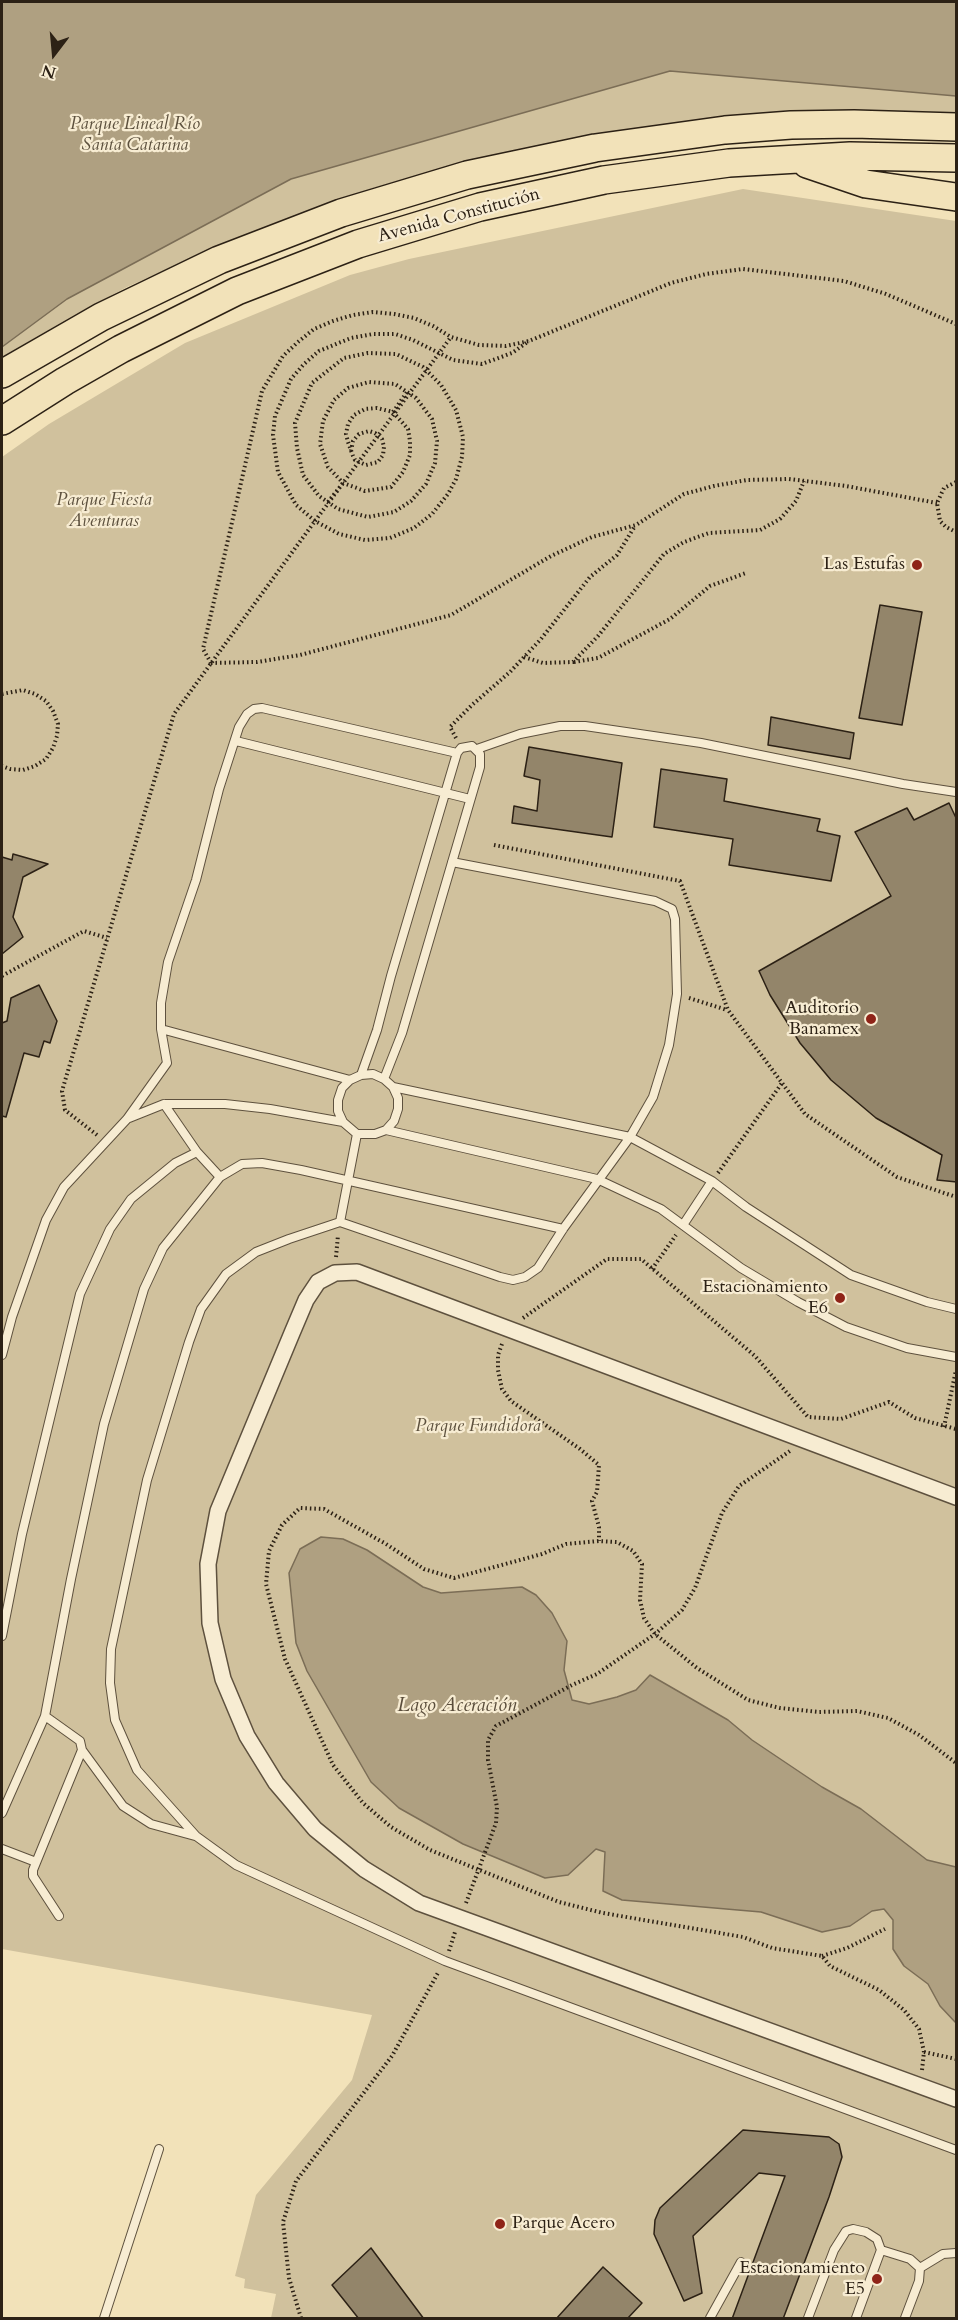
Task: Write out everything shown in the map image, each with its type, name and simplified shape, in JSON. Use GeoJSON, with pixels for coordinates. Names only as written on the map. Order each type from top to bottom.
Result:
{"type":"FeatureCollection","features":[{"type":"Feature","properties":{"kind":"highway","name":"Avenida Constitución"},"geometry":{"type":"LineString","coordinates":[[2,374],[101,316],[219,260],[341,213],[467,176],[595,148],[725,130],[791,125],[854,124],[957,127]]}},
{"type":"Feature","properties":{"kind":"highway","name":"Avenida Constitución"},"geometry":{"type":"LineString","coordinates":[[2,421],[93,365],[237,291],[358,244],[480,207],[594,182],[666,171],[792,159],[909,156],[957,158]]}},
{"type":"Feature","properties":{"kind":"highway"},"geometry":{"type":"LineString","coordinates":[[792,159],[866,184],[957,197]]}},
{"type":"Feature","properties":{"kind":"street"},"geometry":{"type":"LineString","coordinates":[[957,1497],[357,1272],[334,1273],[318,1282],[306,1300],[218,1511],[208,1564],[210,1623],[223,1679],[247,1736],[276,1783],[315,1829],[364,1869],[419,1903],[957,2099]]}},
{"type":"Feature","properties":{"kind":"lane"},"geometry":{"type":"LineString","coordinates":[[2,1355],[12,1317],[46,1220],[64,1187],[127,1119],[167,1063],[161,1029],[161,1003],[168,962],[196,880],[219,789],[242,720],[254,709],[262,708],[459,751],[472,746],[477,749],[482,759],[402,1033],[384,1079]]}},
{"type":"Feature","properties":{"kind":"lane"},"geometry":{"type":"LineString","coordinates":[[477,749],[520,734],[560,726],[585,726],[701,742],[903,784],[957,792]]}},
{"type":"Feature","properties":{"kind":"lane"},"geometry":{"type":"LineString","coordinates":[[236,741],[470,799]]}},
{"type":"Feature","properties":{"kind":"lane"},"geometry":{"type":"LineString","coordinates":[[361,1075],[377,1030],[459,751]]}},
{"type":"Feature","properties":{"kind":"lane"},"geometry":{"type":"LineString","coordinates":[[452,862],[656,900],[672,909],[675,919],[677,994],[669,1045],[653,1097],[630,1137],[562,1228],[538,1268],[525,1277],[513,1280],[484,1272],[339,1222],[256,1252],[226,1274],[201,1309],[147,1480],[111,1649],[110,1683],[115,1719],[136,1770],[196,1836],[236,1865],[445,1961],[957,2150]]}},
{"type":"Feature","properties":{"kind":"lane"},"geometry":{"type":"LineString","coordinates":[[161,1029],[350,1080]]}},
{"type":"Feature","properties":{"kind":"lane"},"geometry":{"type":"LineString","coordinates":[[373,1074],[384,1079],[393,1087],[398,1098],[398,1110],[394,1121],[386,1130],[375,1134],[357,1134],[343,1122],[338,1112],[338,1100],[342,1088],[350,1080],[361,1075],[373,1074]]}},
{"type":"Feature","properties":{"kind":"lane"},"geometry":{"type":"LineString","coordinates":[[393,1087],[630,1137],[712,1181],[746,1207],[851,1275],[927,1302],[957,1309]]}},
{"type":"Feature","properties":{"kind":"lane"},"geometry":{"type":"LineString","coordinates":[[127,1119],[164,1104],[225,1104],[270,1109],[343,1122]]}},
{"type":"Feature","properties":{"kind":"lane"},"geometry":{"type":"LineString","coordinates":[[164,1104],[197,1152],[220,1177]]}},
{"type":"Feature","properties":{"kind":"lane"},"geometry":{"type":"LineString","coordinates":[[386,1130],[597,1179],[661,1209],[741,1268],[846,1328],[907,1348],[957,1357]]}},
{"type":"Feature","properties":{"kind":"lane"},"geometry":{"type":"LineString","coordinates":[[339,1222],[357,1134]]}},
{"type":"Feature","properties":{"kind":"lane"},"geometry":{"type":"LineString","coordinates":[[2,1636],[22,1534],[80,1294],[110,1229],[131,1199],[175,1163],[197,1152]]}},
{"type":"Feature","properties":{"kind":"lane"},"geometry":{"type":"LineString","coordinates":[[2,1814],[45,1716],[104,1424],[144,1289],[163,1248],[220,1177],[242,1164],[262,1163],[562,1228]]}},
{"type":"Feature","properties":{"kind":"lane"},"geometry":{"type":"LineString","coordinates":[[683,1225],[712,1181]]}},
{"type":"Feature","properties":{"kind":"lane"},"geometry":{"type":"LineString","coordinates":[[45,1716],[80,1741],[82,1750],[123,1806],[151,1824],[196,1836]]}},
{"type":"Feature","properties":{"kind":"lane"},"geometry":{"type":"LineString","coordinates":[[58,1916],[33,1876],[36,1862],[82,1750]]}},
{"type":"Feature","properties":{"kind":"lane"},"geometry":{"type":"LineString","coordinates":[[2,1849],[36,1862]]}},
{"type":"Feature","properties":{"kind":"lane"},"geometry":{"type":"LineString","coordinates":[[104,2319],[159,2149]]}},
{"type":"Feature","properties":{"kind":"lane"},"geometry":{"type":"LineString","coordinates":[[808,2319],[834,2250],[846,2231],[853,2229],[866,2232],[877,2239],[881,2250],[856,2319]]}},
{"type":"Feature","properties":{"kind":"lane"},"geometry":{"type":"LineString","coordinates":[[881,2250],[910,2259],[920,2268]]}},
{"type":"Feature","properties":{"kind":"lane"},"geometry":{"type":"LineString","coordinates":[[920,2268],[943,2254],[957,2253]]}},
{"type":"Feature","properties":{"kind":"lane"},"geometry":{"type":"LineString","coordinates":[[710,2319],[741,2262]]}},
{"type":"Feature","properties":{"kind":"lane"},"geometry":{"type":"LineString","coordinates":[[905,2319],[919,2281],[920,2268]]}},
{"type":"Feature","properties":{"kind":"path"},"geometry":{"type":"LineString","coordinates":[[211,663],[203,649],[262,391],[283,356],[315,329],[333,321],[373,312],[414,318],[434,326],[451,337],[478,345],[506,346],[529,341],[670,283],[706,274],[743,269],[844,281],[886,294],[957,324]]}},
{"type":"Feature","properties":{"kind":"path"},"geometry":{"type":"LineString","coordinates":[[351,451],[355,438],[364,432],[375,433],[384,443],[381,459],[370,465],[359,462],[351,451],[346,434],[354,415],[365,409],[377,408],[393,412],[408,429],[410,441],[410,455],[403,472],[391,487],[365,491],[343,483],[328,467],[320,444],[323,421],[334,400],[348,387],[369,382],[395,384],[417,398],[432,419],[437,441],[435,463],[426,484],[411,501],[394,512],[368,517],[338,509],[319,496],[303,475],[297,448],[295,423],[312,383],[344,358],[368,353],[396,354],[423,367],[441,385],[456,410],[463,437],[462,457],[456,478],[448,494],[432,514],[414,528],[390,538],[365,540],[339,534],[315,521],[296,505],[278,472],[273,435],[275,416],[291,379],[304,364],[332,344],[373,334],[395,334],[414,340],[453,360],[482,364],[512,353],[529,341]]}},
{"type":"Feature","properties":{"kind":"path"},"geometry":{"type":"LineString","coordinates":[[106,1142],[65,1110],[62,1090],[174,714],[451,337]]}},
{"type":"Feature","properties":{"kind":"path"},"geometry":{"type":"LineString","coordinates":[[393,412],[407,392]]}},
{"type":"Feature","properties":{"kind":"path"},"geometry":{"type":"LineString","coordinates":[[211,663],[257,662],[300,655],[451,615],[550,556],[592,537],[636,525],[684,494],[747,480],[804,481],[937,503]]}},
{"type":"Feature","properties":{"kind":"path"},"geometry":{"type":"LineString","coordinates":[[573,662],[598,636],[664,554],[684,542],[709,533],[759,530],[780,519],[796,501],[804,481]]}},
{"type":"Feature","properties":{"kind":"path"},"geometry":{"type":"LineString","coordinates":[[957,482],[944,488],[937,503],[940,521],[957,532]]}},
{"type":"Feature","properties":{"kind":"path"},"geometry":{"type":"LineString","coordinates":[[328,502],[343,483]]}},
{"type":"Feature","properties":{"kind":"path"},"geometry":{"type":"LineString","coordinates":[[459,751],[450,727],[510,672],[541,639],[590,577],[617,555],[636,525]]}},
{"type":"Feature","properties":{"kind":"path"},"geometry":{"type":"LineString","coordinates":[[524,657],[543,663],[598,658],[670,620],[710,586],[746,573]]}},
{"type":"Feature","properties":{"kind":"path"},"geometry":{"type":"LineString","coordinates":[[2,694],[23,690],[35,694],[46,701],[58,723],[53,748],[46,759],[23,770],[2,766]]}},
{"type":"Feature","properties":{"kind":"path"},"geometry":{"type":"LineString","coordinates":[[494,845],[680,881],[728,1010],[805,1114],[897,1177],[957,1197]]}},
{"type":"Feature","properties":{"kind":"path"},"geometry":{"type":"LineString","coordinates":[[2,976],[84,931],[107,938]]}},
{"type":"Feature","properties":{"kind":"path"},"geometry":{"type":"LineString","coordinates":[[677,994],[728,1010]]}},
{"type":"Feature","properties":{"kind":"path"},"geometry":{"type":"LineString","coordinates":[[712,1181],[782,1083]]}},
{"type":"Feature","properties":{"kind":"path"},"geometry":{"type":"LineString","coordinates":[[334,1273],[339,1222]]}},
{"type":"Feature","properties":{"kind":"path"},"geometry":{"type":"LineString","coordinates":[[652,1269],[683,1225]]}},
{"type":"Feature","properties":{"kind":"path"},"geometry":{"type":"LineString","coordinates":[[599,1541],[599,1527],[592,1501],[597,1492],[598,1465],[580,1449],[511,1401],[502,1389],[498,1355],[508,1328],[607,1259],[641,1258],[755,1356],[808,1417],[841,1419],[889,1402],[915,1418],[957,1429]]}},
{"type":"Feature","properties":{"kind":"path"},"geometry":{"type":"LineString","coordinates":[[944,1427],[957,1370]]}},
{"type":"Feature","properties":{"kind":"path"},"geometry":{"type":"LineString","coordinates":[[301,2319],[289,2278],[283,2222],[296,2181],[392,2056],[445,1961],[496,1823],[498,1807],[488,1760],[488,1740],[496,1726],[597,1674],[655,1634],[681,1610],[695,1588],[722,1513],[739,1486],[806,1441]]}},
{"type":"Feature","properties":{"kind":"path"},"geometry":{"type":"LineString","coordinates":[[885,1929],[847,1948],[822,1956],[772,1948],[742,1937],[603,1913],[559,1902],[430,1850],[392,1827],[363,1803],[333,1765],[285,1659],[266,1584],[269,1551],[282,1526],[300,1508],[324,1509],[386,1544],[424,1569],[454,1578],[531,1558],[566,1544],[617,1542],[633,1551],[642,1564],[640,1600],[644,1618],[655,1634],[697,1668],[748,1700],[780,1708],[819,1712],[857,1711],[888,1718],[919,1735],[957,1763]]}},
{"type":"Feature","properties":{"kind":"path"},"geometry":{"type":"LineString","coordinates":[[822,1956],[830,1966],[879,1990],[904,2010],[919,2029],[924,2052],[917,2085]]}},
{"type":"Feature","properties":{"kind":"path"},"geometry":{"type":"LineString","coordinates":[[924,2052],[957,2059]]}},
{"type":"Feature","properties":{"kind":"green space","name":"Parque Lineal Río Santa Catarina"},"geometry":{"type":"Polygon","coordinates":[[[2,2],[956,2],[956,114],[857,110],[737,115],[604,134],[509,152],[448,167],[373,188],[237,238],[127,287],[2,357],[2,2]]]}},
{"type":"Feature","properties":{"kind":"green space","name":"Parque Fundidora"},"geometry":{"type":"Polygon","coordinates":[[[743,189],[956,221],[956,2318],[271,2318],[276,2294],[244,2288],[245,2279],[235,2276],[256,2195],[352,2080],[372,2015],[2,1949],[2,457],[49,424],[185,343],[350,275],[409,259],[743,189]]]}},
{"type":"Feature","properties":{"kind":"water","name":"Parque Lineal Río Santa Catarina"},"geometry":{"type":"Polygon","coordinates":[[[2,2],[956,2],[956,96],[670,71],[291,179],[67,299],[2,347],[2,2]]]}},
{"type":"Feature","properties":{"kind":"water","name":"Lago Aceración"},"geometry":{"type":"Polygon","coordinates":[[[321,1537],[343,1539],[367,1550],[423,1587],[441,1593],[522,1587],[536,1595],[552,1613],[567,1641],[564,1670],[572,1700],[589,1704],[617,1697],[636,1690],[650,1675],[728,1720],[752,1740],[822,1787],[861,1809],[927,1860],[956,1867],[956,2023],[940,2006],[928,1984],[904,1966],[893,1949],[893,1920],[884,1909],[872,1911],[850,1926],[822,1932],[761,1912],[622,1900],[603,1891],[605,1852],[596,1849],[568,1875],[545,1878],[463,1844],[399,1808],[371,1782],[307,1671],[296,1643],[289,1573],[300,1549],[321,1537]]]}},
{"type":"Feature","properties":{"kind":"building"},"geometry":{"type":"Polygon","coordinates":[[[880,605],[922,612],[902,725],[859,718],[880,605]]]}},
{"type":"Feature","properties":{"kind":"building"},"geometry":{"type":"Polygon","coordinates":[[[771,717],[854,733],[850,759],[768,745],[771,717]]]}},
{"type":"Feature","properties":{"kind":"building"},"geometry":{"type":"Polygon","coordinates":[[[529,747],[622,763],[612,837],[512,823],[514,806],[537,811],[540,780],[524,776],[529,747]]]}},
{"type":"Feature","properties":{"kind":"building"},"geometry":{"type":"Polygon","coordinates":[[[661,769],[727,779],[724,801],[820,819],[817,831],[840,836],[831,881],[729,865],[733,839],[654,827],[661,769]]]}},
{"type":"Feature","properties":{"kind":"building","name":"Auditorio Banamex"},"geometry":{"type":"Polygon","coordinates":[[[949,803],[957,820],[957,1182],[937,1180],[942,1155],[876,1118],[831,1080],[800,1043],[770,995],[759,971],[891,896],[855,832],[907,808],[914,820],[949,803]]]}},
{"type":"Feature","properties":{"kind":"building"},"geometry":{"type":"Polygon","coordinates":[[[13,854],[48,864],[23,877],[13,917],[23,937],[2,954],[2,857],[12,860],[13,854]]]}},
{"type":"Feature","properties":{"kind":"building"},"geometry":{"type":"Polygon","coordinates":[[[39,985],[57,1021],[50,1043],[44,1041],[39,1057],[24,1053],[6,1117],[2,1116],[2,1023],[7,1021],[11,998],[39,985]]]}},
{"type":"Feature","properties":{"kind":"building"},"geometry":{"type":"Polygon","coordinates":[[[743,2130],[829,2137],[839,2144],[842,2157],[783,2319],[732,2319],[785,2176],[759,2173],[693,2236],[702,2293],[684,2301],[654,2234],[655,2220],[660,2208],[743,2130]]]}},
{"type":"Feature","properties":{"kind":"building"},"geometry":{"type":"Polygon","coordinates":[[[371,2248],[424,2319],[359,2319],[332,2285],[371,2248]]]}},
{"type":"Feature","properties":{"kind":"building"},"geometry":{"type":"Polygon","coordinates":[[[603,2267],[642,2303],[627,2319],[556,2319],[603,2267]]]}},
{"type":"Feature","properties":{"kind":"place","name":"Las Estufas"},"geometry":{"type":"Point","coordinates":[917,565]}},
{"type":"Feature","properties":{"kind":"place","name":"Auditorio Banamex"},"geometry":{"type":"Point","coordinates":[871,1019]}},
{"type":"Feature","properties":{"kind":"place","name":"Estacionamiento E6"},"geometry":{"type":"Point","coordinates":[840,1298]}},
{"type":"Feature","properties":{"kind":"place","name":"Parque Acero"},"geometry":{"type":"Point","coordinates":[500,2224]}},
{"type":"Feature","properties":{"kind":"place","name":"Estacionamiento E5"},"geometry":{"type":"Point","coordinates":[877,2279]}},
{"type":"Feature","properties":{"kind":"park label","name":"Parque Fiesta Aventuras"},"geometry":{"type":"Point","coordinates":[104,511]}}]}
